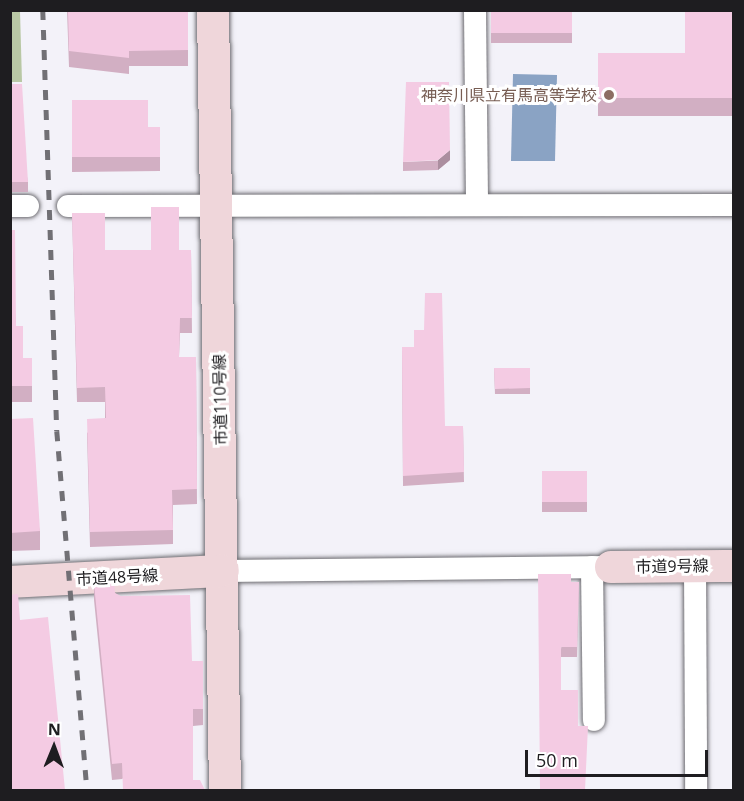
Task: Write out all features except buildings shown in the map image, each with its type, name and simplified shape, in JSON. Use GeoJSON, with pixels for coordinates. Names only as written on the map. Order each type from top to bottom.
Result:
{"type":"FeatureCollection","features":[{"type":"Feature","properties":{"kind":"street","name":"市道110号線"},"geometry":{"type":"LineString","coordinates":[[213,10],[225,790]]}},
{"type":"Feature","properties":{"kind":"street"},"geometry":{"type":"LineString","coordinates":[[475,10],[477,205]]}},
{"type":"Feature","properties":{"kind":"street"},"geometry":{"type":"LineString","coordinates":[[69,206],[734,205]]}},
{"type":"Feature","properties":{"kind":"street"},"geometry":{"type":"LineString","coordinates":[[695,566],[696,790]]}},
{"type":"Feature","properties":{"kind":"street","name":"市道9号線"},"geometry":{"type":"LineString","coordinates":[[602,567],[734,566]]}},
{"type":"Feature","properties":{"kind":"street"},"geometry":{"type":"LineString","coordinates":[[223,571],[602,567],[594,720]]}},
{"type":"Feature","properties":{"kind":"street","name":"市道48号線"},"geometry":{"type":"LineString","coordinates":[[10,582],[223,571]]}},
{"type":"Feature","properties":{"kind":"green space"},"geometry":{"type":"Polygon","coordinates":[[[10,11],[20,11],[22,82],[11,82],[10,11]]]}},
{"type":"Feature","properties":{"kind":"water"},"geometry":{"type":"Polygon","coordinates":[[[513,74],[557,75],[555,161],[511,161],[513,74]]]}},
{"type":"Feature","properties":{"kind":"railway"},"geometry":{"type":"LineString","coordinates":[[43,10],[57,431],[87,790]]}},
{"type":"Feature","properties":{"kind":"place","name":"神奈川県立有馬高等学校"},"geometry":{"type":"Point","coordinates":[609,95]}}]}
